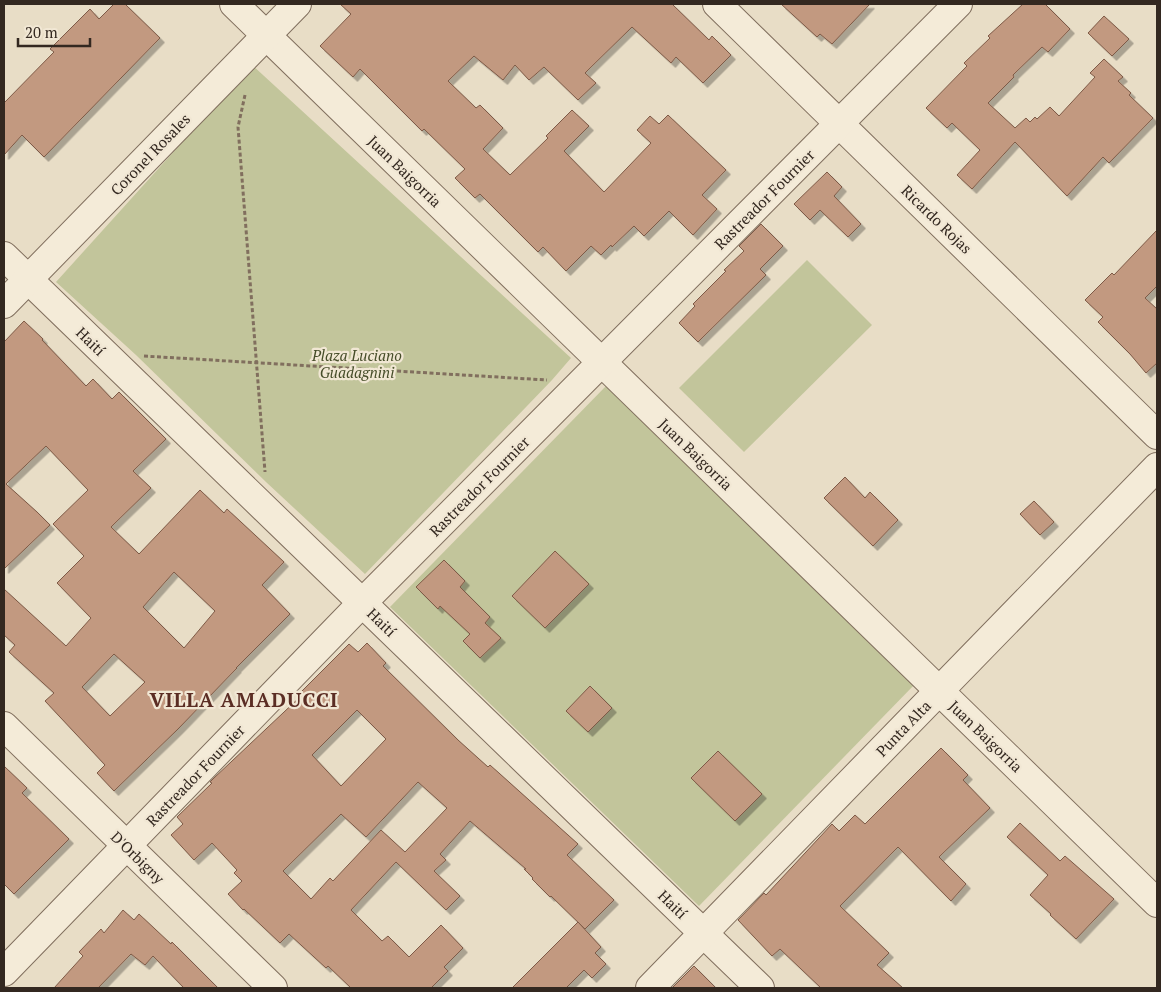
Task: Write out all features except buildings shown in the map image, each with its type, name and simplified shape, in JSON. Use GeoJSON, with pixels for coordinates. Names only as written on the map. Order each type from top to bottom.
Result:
{"type":"FeatureCollection","features":[{"type":"Feature","properties":{"kind":"street","name":"Juan Baigorria"},"geometry":{"type":"LineString","coordinates":[[234,4],[1157,904]]}},
{"type":"Feature","properties":{"kind":"street","name":"Coronel Rosales"},"geometry":{"type":"LineString","coordinates":[[4,304],[297,4]]}},
{"type":"Feature","properties":{"kind":"street","name":"Ricardo Rojas"},"geometry":{"type":"LineString","coordinates":[[717,4],[1157,434]]}},
{"type":"Feature","properties":{"kind":"street","name":"Rastreador Fournier"},"geometry":{"type":"LineString","coordinates":[[4,972],[362,603],[958,4]]}},
{"type":"Feature","properties":{"kind":"street","name":"Haití"},"geometry":{"type":"LineString","coordinates":[[4,256],[760,988]]}},
{"type":"Feature","properties":{"kind":"street","name":"Punta Alta"},"geometry":{"type":"LineString","coordinates":[[650,988],[1157,467]]}},
{"type":"Feature","properties":{"kind":"street","name":"D'Orbigny"},"geometry":{"type":"LineString","coordinates":[[4,726],[273,988]]}},
{"type":"Feature","properties":{"kind":"path"},"geometry":{"type":"LineString","coordinates":[[246,92],[238,127],[265,473]]}},
{"type":"Feature","properties":{"kind":"path"},"geometry":{"type":"LineString","coordinates":[[136,355],[552,380]]}},
{"type":"Feature","properties":{"kind":"green space","name":"Plaza Luciano Guadagnini"},"geometry":{"type":"Polygon","coordinates":[[[252,65],[571,358],[365,574],[266,482],[136,355],[56,282],[252,65]]]}},
{"type":"Feature","properties":{"kind":"green space"},"geometry":{"type":"Polygon","coordinates":[[[807,260],[872,325],[744,452],[679,388],[807,260]]]}},
{"type":"Feature","properties":{"kind":"green space"},"geometry":{"type":"Polygon","coordinates":[[[607,385],[916,683],[699,906],[390,607],[607,385]]]}},
{"type":"Feature","properties":{"kind":"district","name":"VILLA AMADUCCI"},"geometry":{"type":"Point","coordinates":[244,699]}}]}
